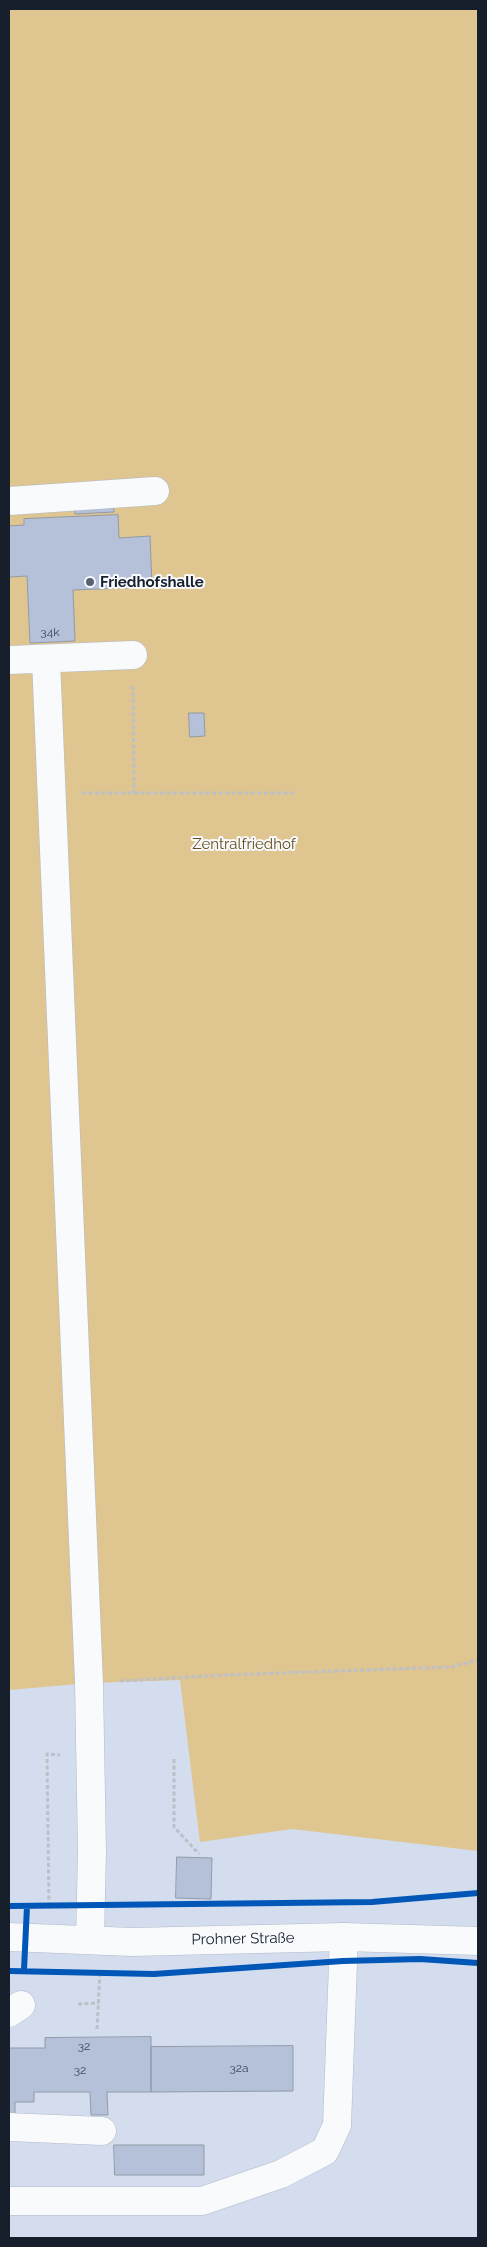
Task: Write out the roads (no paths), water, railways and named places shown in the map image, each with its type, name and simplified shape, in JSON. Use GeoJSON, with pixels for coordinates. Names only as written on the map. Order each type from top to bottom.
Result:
{"type":"FeatureCollection","features":[{"type":"Feature","properties":{"kind":"main road"},"geometry":{"type":"LineString","coordinates":[[9,500],[155,491]]}},
{"type":"Feature","properties":{"kind":"main road"},"geometry":{"type":"LineString","coordinates":[[9,660],[46,660],[133,654]]}},
{"type":"Feature","properties":{"kind":"main road"},"geometry":{"type":"LineString","coordinates":[[46,660],[50,793],[89,1683],[90,1940]]}},
{"type":"Feature","properties":{"kind":"main road","name":"Prohner Straße"},"geometry":{"type":"LineString","coordinates":[[9,1937],[132,1942],[344,1937],[478,1941]]}},
{"type":"Feature","properties":{"kind":"main road"},"geometry":{"type":"LineString","coordinates":[[9,2201],[202,2201],[281,2174],[325,2151],[337,2125],[344,1937]]}},
{"type":"Feature","properties":{"kind":"main road"},"geometry":{"type":"LineString","coordinates":[[9,2127],[102,2131]]}},
{"type":"Feature","properties":{"kind":"place","name":"Friedhofshalle"},"geometry":{"type":"Point","coordinates":[90,582]}},
{"type":"Feature","properties":{"kind":"park label","name":"Zentralfriedhof"},"geometry":{"type":"Point","coordinates":[244,844]}}]}
